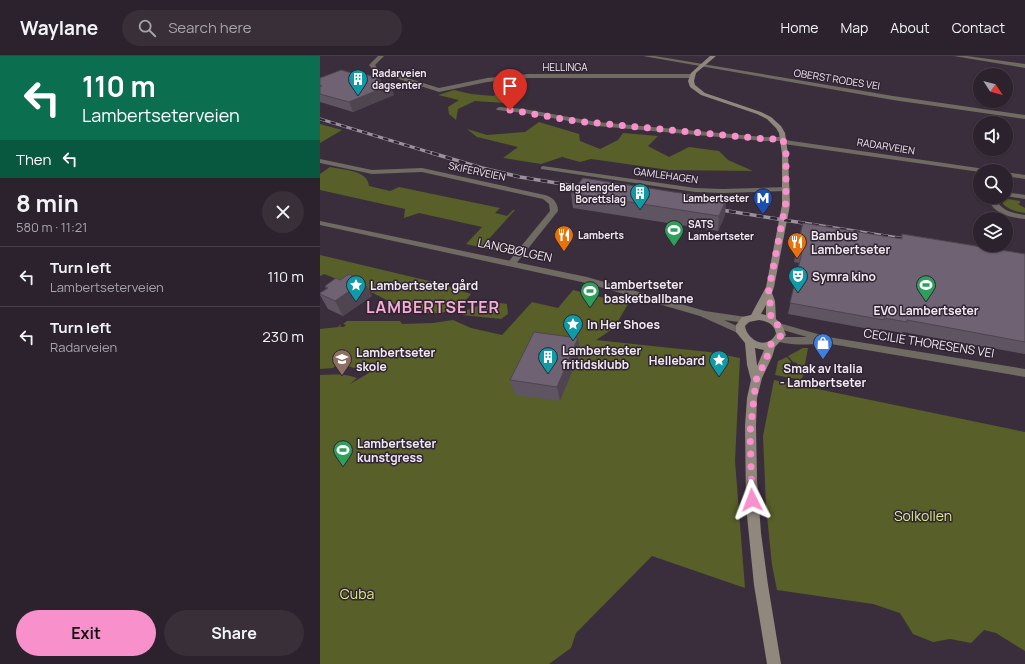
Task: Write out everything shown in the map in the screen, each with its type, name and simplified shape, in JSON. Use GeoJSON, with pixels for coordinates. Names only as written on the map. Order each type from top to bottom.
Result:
{"type":"FeatureCollection","features":[{"type":"Feature","properties":{"kind":"main road"},"geometry":{"type":"LineString","coordinates":[[713,56],[700,66],[692,76],[692,86],[700,92],[769,118],[780,127],[786,154],[787,189],[785,208],[768,294],[751,318],[740,327],[742,336],[750,343],[764,346],[775,342]]}},
{"type":"Feature","properties":{"kind":"main road"},"geometry":{"type":"LineString","coordinates":[[768,294],[775,323]]}},
{"type":"Feature","properties":{"kind":"main road"},"geometry":{"type":"LineString","coordinates":[[751,318],[763,317],[775,323],[781,330],[756,380],[750,433],[751,489],[762,596],[774,664]]}},
{"type":"Feature","properties":{"kind":"main road"},"geometry":{"type":"LineString","coordinates":[[750,343],[752,364],[756,380]]}},
{"type":"Feature","properties":{"kind":"street","name":"HELLINGA"},"geometry":{"type":"LineString","coordinates":[[381,56],[372,65],[376,70],[440,90],[487,80],[528,76],[692,76]]}},
{"type":"Feature","properties":{"kind":"street","name":"OBERST RODES VEI"},"geometry":{"type":"LineString","coordinates":[[646,56],[893,98],[1025,117]]}},
{"type":"Feature","properties":{"kind":"street"},"geometry":{"type":"LineString","coordinates":[[957,56],[1025,66]]}},
{"type":"Feature","properties":{"kind":"street","name":"RADARVEIEN"},"geometry":{"type":"LineString","coordinates":[[499,109],[514,110],[575,121],[783,141],[973,169]]}},
{"type":"Feature","properties":{"kind":"street","name":"SKIFERVEIEN"},"geometry":{"type":"LineString","coordinates":[[320,161],[372,172],[422,170],[544,197],[551,201],[554,206],[554,211],[512,263]]}},
{"type":"Feature","properties":{"kind":"street","name":"GAMLEHAGEN"},"geometry":{"type":"LineString","coordinates":[[543,168],[695,190],[723,192],[787,189]]}},
{"type":"Feature","properties":{"kind":"street"},"geometry":{"type":"LineString","coordinates":[[1013,175],[1025,177]]}},
{"type":"Feature","properties":{"kind":"street"},"geometry":{"type":"LineString","coordinates":[[1013,195],[1025,197]]}},
{"type":"Feature","properties":{"kind":"street"},"geometry":{"type":"LineString","coordinates":[[994,204],[1003,212],[1025,217]]}},
{"type":"Feature","properties":{"kind":"street","name":"LANGBØLGEN"},"geometry":{"type":"LineString","coordinates":[[320,223],[587,280],[703,314],[740,331]]}},
{"type":"Feature","properties":{"kind":"street","name":"LANGBØLGEN"},"geometry":{"type":"LineString","coordinates":[[703,314],[751,318]]}},
{"type":"Feature","properties":{"kind":"street","name":"CECILIE THORESENS VEI"},"geometry":{"type":"LineString","coordinates":[[775,323],[828,340],[1025,373]]}},
{"type":"Feature","properties":{"kind":"street","name":"CECILIE THORESENS VEI"},"geometry":{"type":"LineString","coordinates":[[775,342],[808,342],[828,340]]}},
{"type":"Feature","properties":{"kind":"green space"},"geometry":{"type":"Polygon","coordinates":[[[454,90],[471,94],[493,96],[503,91],[520,93],[505,103],[475,101],[458,109],[456,120],[449,114],[448,107],[459,100],[438,95],[454,90]]]}},
{"type":"Feature","properties":{"kind":"green space"},"geometry":{"type":"Polygon","coordinates":[[[539,122],[579,134],[580,141],[600,149],[618,140],[623,133],[658,136],[648,146],[669,157],[689,147],[719,151],[728,160],[753,171],[669,170],[591,159],[580,162],[562,157],[541,164],[503,158],[518,147],[477,137],[467,129],[487,135],[525,132],[539,122]]]}},
{"type":"Feature","properties":{"kind":"green space"},"geometry":{"type":"Polygon","coordinates":[[[320,124],[342,130],[320,143],[320,124]]]}},
{"type":"Feature","properties":{"kind":"green space"},"geometry":{"type":"Polygon","coordinates":[[[330,167],[360,174],[368,181],[369,186],[390,191],[399,187],[500,208],[495,213],[507,216],[515,210],[487,241],[504,246],[498,251],[466,244],[482,227],[419,213],[404,218],[405,209],[320,190],[320,174],[330,167]]]}},
{"type":"Feature","properties":{"kind":"green space"},"geometry":{"type":"Polygon","coordinates":[[[1013,200],[1020,201],[1018,204],[1025,208],[1025,213],[1013,210],[1003,204],[1013,204],[1013,200]]]}},
{"type":"Feature","properties":{"kind":"green space"},"geometry":{"type":"Polygon","coordinates":[[[320,255],[442,284],[471,294],[460,306],[450,311],[428,313],[410,312],[373,293],[324,274],[320,276],[320,255]]]}},
{"type":"Feature","properties":{"kind":"green space","name":"Cuba"},"geometry":{"type":"Polygon","coordinates":[[[573,290],[628,304],[614,328],[596,340],[709,352],[740,358],[735,461],[745,588],[652,556],[576,633],[571,648],[549,664],[320,664],[320,375],[343,375],[357,378],[350,384],[369,373],[339,363],[333,368],[320,369],[320,329],[338,327],[341,324],[340,327],[344,327],[346,325],[343,324],[347,321],[400,321],[402,324],[433,323],[453,320],[471,328],[502,335],[532,302],[558,308],[573,290]]]}},
{"type":"Feature","properties":{"kind":"green space"},"geometry":{"type":"Polygon","coordinates":[[[500,303],[507,304],[508,314],[501,319],[462,315],[474,307],[500,303]]]}},
{"type":"Feature","properties":{"kind":"green space"},"geometry":{"type":"Polygon","coordinates":[[[803,348],[808,348],[802,380],[775,375],[778,361],[787,357],[791,362],[789,364],[791,367],[798,367],[797,363],[793,362],[788,356],[803,348]]]}},
{"type":"Feature","properties":{"kind":"green space","name":"Solkollen"},"geometry":{"type":"Polygon","coordinates":[[[774,380],[1025,432],[1025,651],[996,633],[984,630],[971,643],[950,639],[933,642],[913,634],[900,613],[873,604],[777,590],[772,565],[766,506],[763,436],[774,380]]]}},
{"type":"Feature","properties":{"kind":"building"},"geometry":{"type":"Polygon","coordinates":[[[341,70],[352,73],[356,71],[380,79],[376,81],[390,85],[349,102],[320,94],[320,86],[322,86],[320,85],[320,78],[341,70]]]}},
{"type":"Feature","properties":{"kind":"building"},"geometry":{"type":"Polygon","coordinates":[[[583,178],[726,200],[719,216],[571,193],[583,178]]]}},
{"type":"Feature","properties":{"kind":"building"},"geometry":{"type":"Polygon","coordinates":[[[803,223],[902,239],[902,234],[973,246],[973,252],[1013,252],[1025,254],[1025,342],[907,320],[907,322],[884,318],[884,320],[790,303],[802,252],[796,251],[803,223]]]}},
{"type":"Feature","properties":{"kind":"building"},"geometry":{"type":"Polygon","coordinates":[[[349,274],[364,281],[335,301],[320,294],[328,288],[325,286],[336,278],[340,280],[349,274]]]}},
{"type":"Feature","properties":{"kind":"building"},"geometry":{"type":"Polygon","coordinates":[[[534,332],[578,338],[557,387],[510,380],[534,332]]]}},
{"type":"Feature","properties":{"kind":"railway"},"geometry":{"type":"LineString","coordinates":[[320,119],[435,154]]}},
{"type":"Feature","properties":{"kind":"railway"},"geometry":{"type":"LineString","coordinates":[[432,153],[482,168],[520,177],[587,188]]}},
{"type":"Feature","properties":{"kind":"railway"},"geometry":{"type":"LineString","coordinates":[[715,209],[911,240]]}},
{"type":"Feature","properties":{"kind":"place","name":"Radarveien dagsenter"},"geometry":{"type":"Point","coordinates":[358,96]}},
{"type":"Feature","properties":{"kind":"place","name":"Bølgelengden Borettslag"},"geometry":{"type":"Point","coordinates":[640,210]}},
{"type":"Feature","properties":{"kind":"place","name":"Lambertseter"},"geometry":{"type":"Point","coordinates":[763,215]}},
{"type":"Feature","properties":{"kind":"place","name":"SATS Lambertseter"},"geometry":{"type":"Point","coordinates":[674,247]}},
{"type":"Feature","properties":{"kind":"place","name":"Lamberts"},"geometry":{"type":"Point","coordinates":[564,252]}},
{"type":"Feature","properties":{"kind":"place","name":"Bambus Lambertseter"},"geometry":{"type":"Point","coordinates":[797,259]}},
{"type":"Feature","properties":{"kind":"place","name":"Symra kino"},"geometry":{"type":"Point","coordinates":[798,293]}},
{"type":"Feature","properties":{"kind":"place","name":"Lambertseter gård"},"geometry":{"type":"Point","coordinates":[356,302]}},
{"type":"Feature","properties":{"kind":"place","name":"EVO Lambertseter"},"geometry":{"type":"Point","coordinates":[926,302]}},
{"type":"Feature","properties":{"kind":"place","name":"Lambertseter basketballbane"},"geometry":{"type":"Point","coordinates":[590,308]}},
{"type":"Feature","properties":{"kind":"place","name":"In Her Shoes"},"geometry":{"type":"Point","coordinates":[573,341]}},
{"type":"Feature","properties":{"kind":"place","name":"Smak av Italia - Lambertseter"},"geometry":{"type":"Point","coordinates":[823,360]}},
{"type":"Feature","properties":{"kind":"place","name":"Lambertseter fritidsklubb"},"geometry":{"type":"Point","coordinates":[548,374]}},
{"type":"Feature","properties":{"kind":"place","name":"Lambertseter skole"},"geometry":{"type":"Point","coordinates":[342,376]}},
{"type":"Feature","properties":{"kind":"place","name":"Hellebard"},"geometry":{"type":"Point","coordinates":[719,377]}},
{"type":"Feature","properties":{"kind":"place","name":"Lambertseter kunstgress"},"geometry":{"type":"Point","coordinates":[343,467]}},
{"type":"Feature","properties":{"kind":"district","name":"LAMBERTSETER"},"geometry":{"type":"Point","coordinates":[433,307]}},
{"type":"Feature","properties":{"kind":"route"},"geometry":{"type":"LineString","coordinates":[[510,110],[575,121],[765,139],[783,139],[786,154],[787,199],[768,294],[771,320],[779,326],[781,335],[779,339],[771,344],[766,360],[756,380],[751,412],[750,433],[752,500]]}}]}
